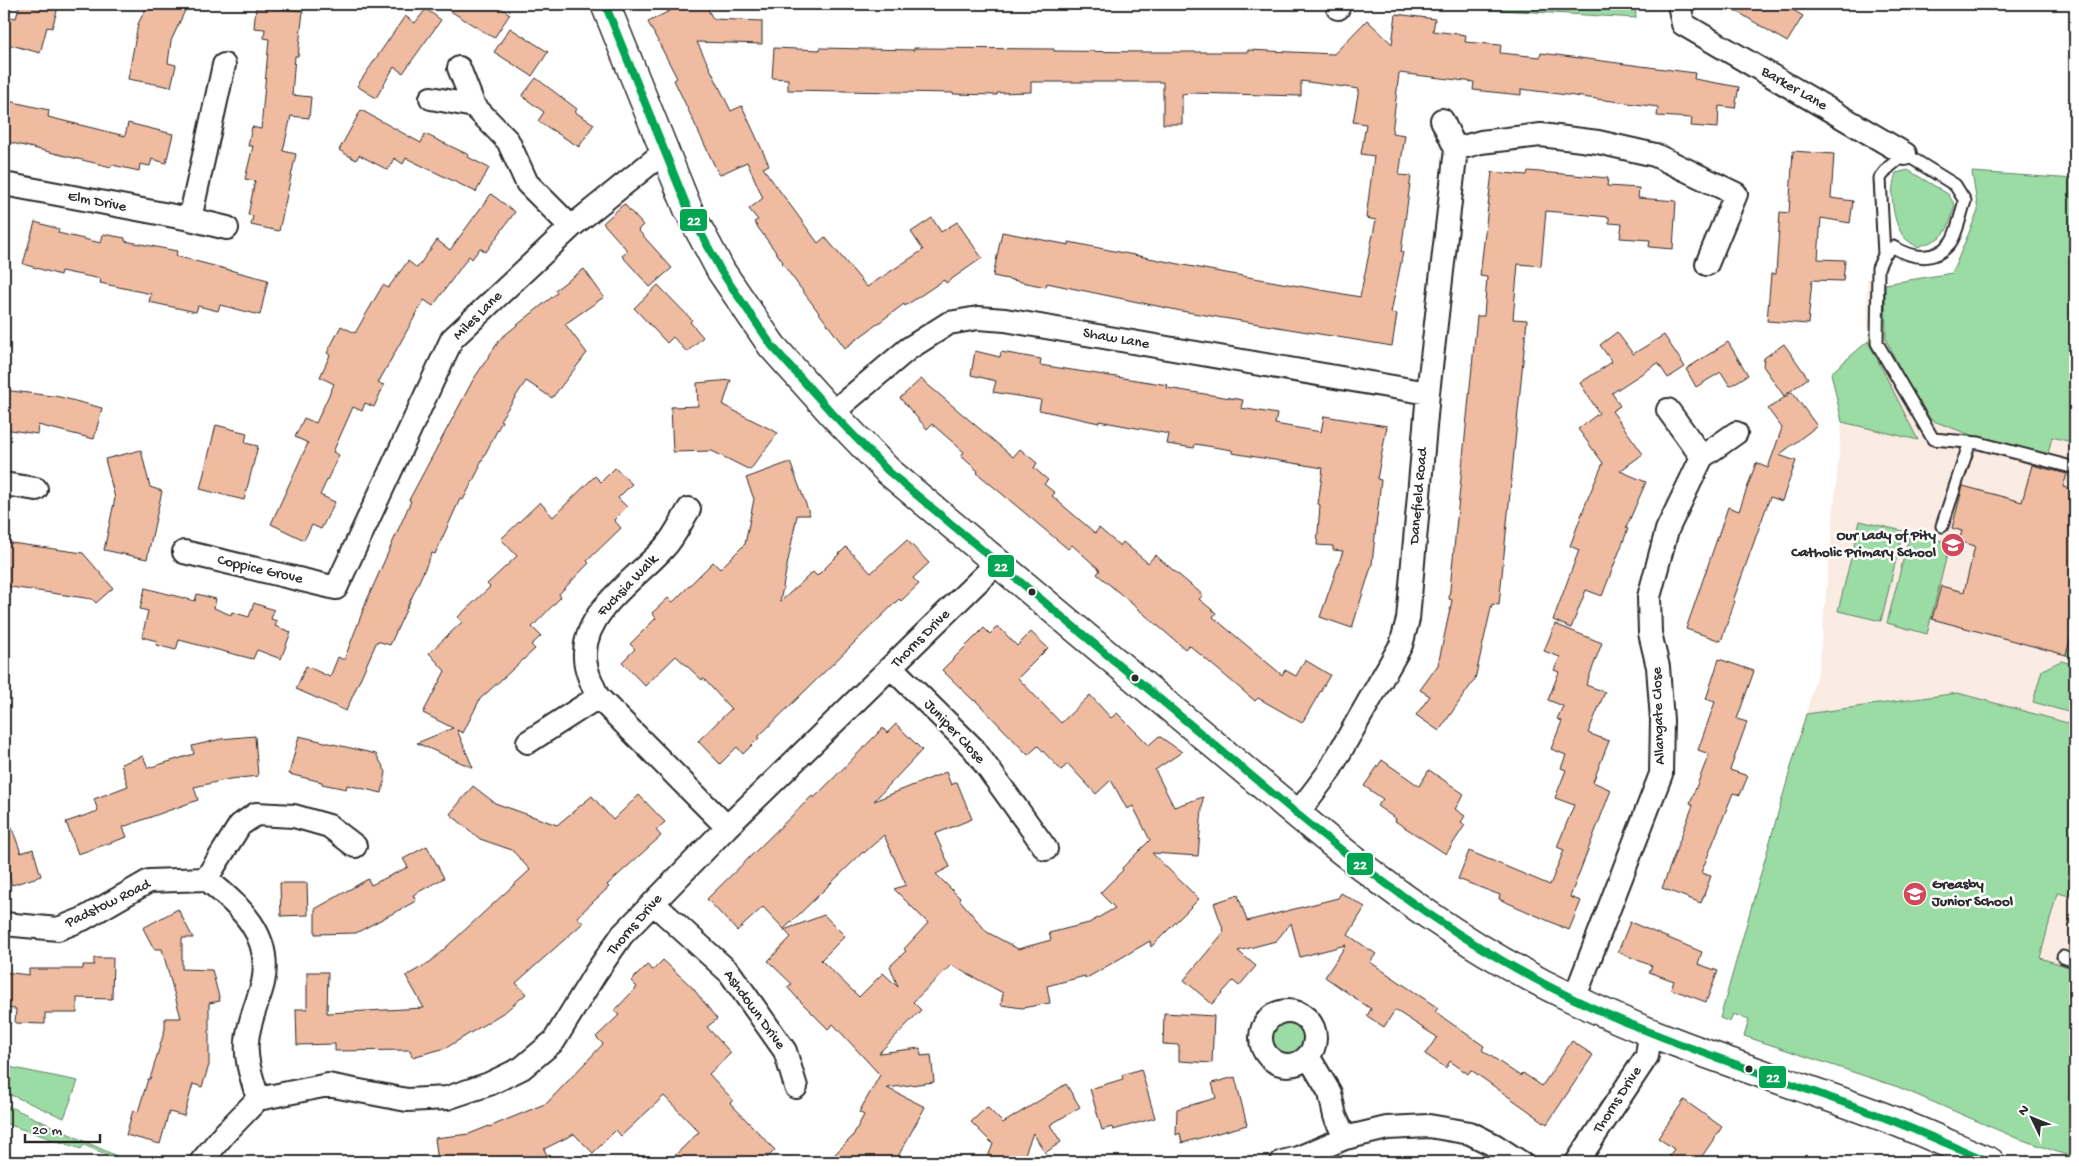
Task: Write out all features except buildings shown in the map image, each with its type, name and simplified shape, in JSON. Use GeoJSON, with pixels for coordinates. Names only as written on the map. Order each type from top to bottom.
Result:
{"type":"FeatureCollection","features":[{"type":"Feature","properties":{"kind":"street"},"geometry":{"type":"LineString","coordinates":[[605,4],[688,210],[721,271],[772,346],[832,414],[888,471],[1354,862],[1466,941],[1574,1000],[1650,1034],[1891,1119],[1990,1162]]}},
{"type":"Feature","properties":{"kind":"street","name":"Barker Lane"},"geometry":{"type":"LineString","coordinates":[[1681,14],[1905,154]]}},
{"type":"Feature","properties":{"kind":"street"},"geometry":{"type":"LineString","coordinates":[[190,219],[224,65]]}},
{"type":"Feature","properties":{"kind":"street"},"geometry":{"type":"LineString","coordinates":[[459,68],[474,106],[508,142],[527,184],[571,227]]}},
{"type":"Feature","properties":{"kind":"street"},"geometry":{"type":"LineString","coordinates":[[431,98],[474,106]]}},
{"type":"Feature","properties":{"kind":"street"},"geometry":{"type":"LineString","coordinates":[[1442,120],[1456,149],[1481,142],[1541,135],[1598,142],[1656,155],[1736,194],[1707,264]]}},
{"type":"Feature","properties":{"kind":"street","name":"Danefield Road"},"geometry":{"type":"LineString","coordinates":[[1297,814],[1328,773],[1401,645],[1408,619],[1428,393],[1456,149]]}},
{"type":"Feature","properties":{"kind":"street","name":"Miles Lane"},"geometry":{"type":"LineString","coordinates":[[336,588],[452,339],[571,227],[664,152]]}},
{"type":"Feature","properties":{"kind":"street","name":"Elm Drive"},"geometry":{"type":"LineString","coordinates":[[4,184],[190,219],[227,228]]}},
{"type":"Feature","properties":{"kind":"street","name":"Shaw Lane"},"geometry":{"type":"LineString","coordinates":[[832,414],[908,349],[949,323],[978,318],[1004,320],[1428,393]]}},
{"type":"Feature","properties":{"kind":"street"},"geometry":{"type":"LineString","coordinates":[[1668,410],[1702,457]]}},
{"type":"Feature","properties":{"kind":"street","name":"Allangate Close"},"geometry":{"type":"LineString","coordinates":[[1574,1000],[1661,774],[1662,720],[1658,667],[1650,633],[1650,597],[1667,530],[1702,457],[1736,433]]}},
{"type":"Feature","properties":{"kind":"street"},"geometry":{"type":"LineString","coordinates":[[4,484],[36,489]]}},
{"type":"Feature","properties":{"kind":"street","name":"Fuchsia Walk"},"geometry":{"type":"LineString","coordinates":[[689,509],[666,547],[600,612],[588,632],[584,654],[598,697],[727,827]]}},
{"type":"Feature","properties":{"kind":"street","name":"Coppice Grove"},"geometry":{"type":"LineString","coordinates":[[184,552],[336,588]]}},
{"type":"Feature","properties":{"kind":"street","name":"Thorns Drive"},"geometry":{"type":"LineString","coordinates":[[258,1099],[328,1085],[407,1100],[447,1098],[488,1084],[522,1068],[554,1042],[595,974],[622,936],[653,903],[727,827],[892,668],[997,563]]}},
{"type":"Feature","properties":{"kind":"street","name":"Juniper Close"},"geometry":{"type":"LineString","coordinates":[[892,668],[974,749],[1046,849]]}},
{"type":"Feature","properties":{"kind":"street"},"geometry":{"type":"LineString","coordinates":[[528,742],[598,697]]}},
{"type":"Feature","properties":{"kind":"street"},"geometry":{"type":"LineString","coordinates":[[201,1162],[225,1133],[258,1099],[249,1065],[246,1044],[262,983],[266,959],[260,936],[232,899],[206,879],[240,825],[256,814],[294,816],[329,826],[355,846]]}},
{"type":"Feature","properties":{"kind":"street","name":"Padstow Road"},"geometry":{"type":"LineString","coordinates":[[4,924],[58,928],[83,919],[148,880],[206,879]]}},
{"type":"Feature","properties":{"kind":"street","name":"Ashdown Drive"},"geometry":{"type":"LineString","coordinates":[[653,903],[730,973],[785,1051],[796,1087]]}},
{"type":"Feature","properties":{"kind":"street","name":"Thorns Drive"},"geometry":{"type":"LineString","coordinates":[[1577,1162],[1647,1056],[1650,1034]]}},
{"type":"Feature","properties":{"kind":"street"},"geometry":{"type":"LineString","coordinates":[[1308,1056],[1330,1094],[1345,1138]]}},
{"type":"Feature","properties":{"kind":"street"},"geometry":{"type":"LineString","coordinates":[[1282,1162],[1298,1158],[1345,1138],[1387,1128],[1429,1126],[1470,1132],[1520,1162]]}},
{"type":"Feature","properties":{"kind":"lane"},"geometry":{"type":"LineString","coordinates":[[1884,255],[1880,178],[1889,167],[1905,154],[1955,185],[1965,201],[1951,242],[1939,252],[1924,258],[1906,254],[1893,247],[1884,255],[1878,268],[1877,342],[1933,439],[1970,442],[2075,468]]}},
{"type":"Feature","properties":{"kind":"lane"},"geometry":{"type":"LineString","coordinates":[[1942,526],[1970,442]]}},
{"type":"Feature","properties":{"kind":"lane"},"geometry":{"type":"LineString","coordinates":[[2063,957],[2075,961]]}},
{"type":"Feature","properties":{"kind":"shaded area"},"geometry":{"type":"Polygon","coordinates":[[[1978,211],[2075,221],[2075,1158],[2014,1137],[1898,1087],[1744,1036],[1749,1020],[1733,1014],[1730,1022],[1720,1018],[1819,667],[1842,422],[1831,373],[1868,341],[1867,278],[1885,284],[1952,273],[1978,211]]]}},
{"type":"Feature","properties":{"kind":"green space"},"geometry":{"type":"Polygon","coordinates":[[[1398,4],[1635,4],[1636,18],[1398,4]]]}},
{"type":"Feature","properties":{"kind":"green space"},"geometry":{"type":"Polygon","coordinates":[[[1908,170],[1948,194],[1955,205],[1944,233],[1940,237],[1917,247],[1905,238],[1894,215],[1892,197],[1896,173],[1908,170]]]}},
{"type":"Feature","properties":{"kind":"green space"},"geometry":{"type":"Polygon","coordinates":[[[1972,172],[2075,179],[2075,443],[2052,437],[2048,454],[1968,434],[1931,420],[1904,377],[1886,340],[1885,284],[1952,273],[1978,211],[1972,172]]]}},
{"type":"Feature","properties":{"kind":"green space"},"geometry":{"type":"Polygon","coordinates":[[[1868,341],[1918,440],[1842,422],[1831,373],[1868,341]]]}},
{"type":"Feature","properties":{"kind":"green space"},"geometry":{"type":"Polygon","coordinates":[[[1860,521],[1903,531],[1881,621],[1838,611],[1860,521]]]}},
{"type":"Feature","properties":{"kind":"green space"},"geometry":{"type":"Polygon","coordinates":[[[1910,533],[1950,543],[1927,634],[1887,623],[1910,533]]]}},
{"type":"Feature","properties":{"kind":"green space"},"geometry":{"type":"Polygon","coordinates":[[[2075,621],[2075,658],[2066,655],[2075,621]]]}},
{"type":"Feature","properties":{"kind":"green space"},"geometry":{"type":"Polygon","coordinates":[[[2061,661],[2075,665],[2075,714],[2033,702],[2042,670],[2061,661]]]}},
{"type":"Feature","properties":{"kind":"green space","name":"Greasby Junior School"},"geometry":{"type":"Polygon","coordinates":[[[1958,693],[2075,725],[2075,897],[2057,893],[2040,958],[2075,969],[2075,1158],[2014,1137],[1898,1087],[1744,1036],[1749,1020],[1733,1014],[1730,1022],[1720,1018],[1806,714],[1958,693]]]}},
{"type":"Feature","properties":{"kind":"green space"},"geometry":{"type":"Polygon","coordinates":[[[1293,1016],[1301,1019],[1307,1025],[1310,1037],[1307,1049],[1301,1055],[1285,1058],[1277,1055],[1271,1049],[1268,1033],[1271,1025],[1277,1019],[1293,1016]]]}},
{"type":"Feature","properties":{"kind":"green space"},"geometry":{"type":"Polygon","coordinates":[[[4,1066],[78,1081],[64,1118],[4,1092],[4,1066]]]}},
{"type":"Feature","properties":{"kind":"green space"},"geometry":{"type":"Polygon","coordinates":[[[4,1104],[123,1159],[122,1161],[84,1145],[81,1149],[4,1123],[4,1104]]]}},
{"type":"Feature","properties":{"kind":"transit line","name":"22"},"geometry":{"type":"LineString","coordinates":[[605,4],[688,209],[721,271],[772,346],[832,413],[888,471],[1297,814],[1362,866],[1430,915],[1500,959],[1574,999],[1675,1042],[1866,1111],[1990,1162]]}},
{"type":"Feature","properties":{"kind":"place","name":"Our Lady of Pity Catholic Primary School"},"geometry":{"type":"Point","coordinates":[1953,545]}},
{"type":"Feature","properties":{"kind":"place","name":"Greasby Junior School"},"geometry":{"type":"Point","coordinates":[1915,894]}}]}
